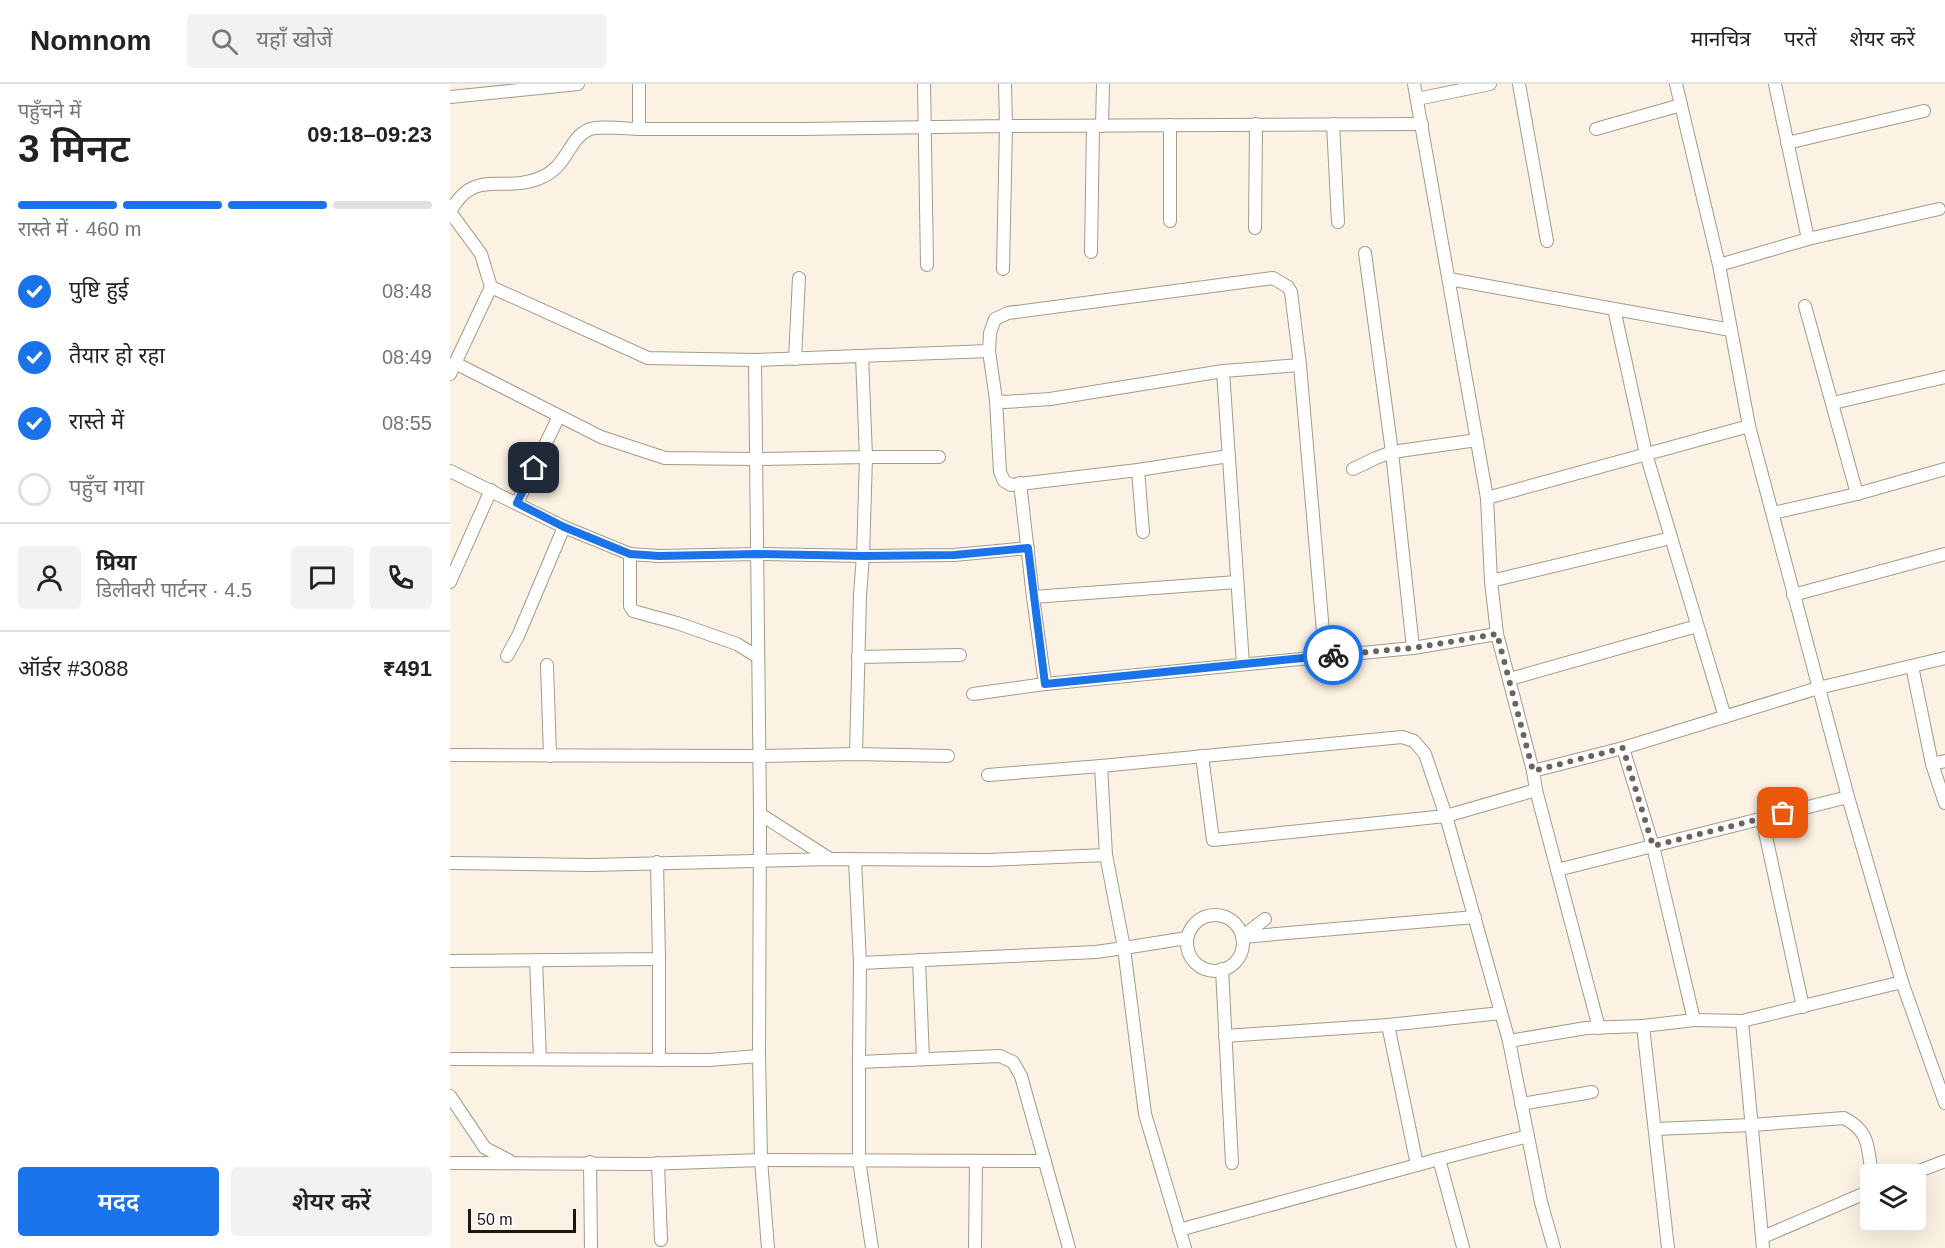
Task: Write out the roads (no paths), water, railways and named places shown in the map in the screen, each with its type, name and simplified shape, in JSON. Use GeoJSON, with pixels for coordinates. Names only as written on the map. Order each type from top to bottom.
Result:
{"type":"FeatureCollection","features":[{"type":"Feature","properties":{"kind":"street"},"geometry":{"type":"LineString","coordinates":[[450,97],[578,84]]}},
{"type":"Feature","properties":{"kind":"street"},"geometry":{"type":"LineString","coordinates":[[639,84],[639,129]]}},
{"type":"Feature","properties":{"kind":"street"},"geometry":{"type":"LineString","coordinates":[[924,84],[927,265]]}},
{"type":"Feature","properties":{"kind":"street"},"geometry":{"type":"LineString","coordinates":[[1003,269],[1005,84]]}},
{"type":"Feature","properties":{"kind":"street"},"geometry":{"type":"LineString","coordinates":[[1091,252],[1097,126],[1103,84]]}},
{"type":"Feature","properties":{"kind":"street"},"geometry":{"type":"LineString","coordinates":[[1414,84],[1487,498],[1491,581],[1497,634],[1599,1028]]}},
{"type":"Feature","properties":{"kind":"street"},"geometry":{"type":"LineString","coordinates":[[1417,99],[1490,84]]}},
{"type":"Feature","properties":{"kind":"street"},"geometry":{"type":"LineString","coordinates":[[1519,84],[1547,241]]}},
{"type":"Feature","properties":{"kind":"street"},"geometry":{"type":"LineString","coordinates":[[1676,84],[1719,265],[1749,426],[1793,595],[1848,797],[1902,982],[1945,1103]]}},
{"type":"Feature","properties":{"kind":"street"},"geometry":{"type":"LineString","coordinates":[[1775,84],[1808,239]]}},
{"type":"Feature","properties":{"kind":"street"},"geometry":{"type":"LineString","coordinates":[[1596,129],[1681,105]]}},
{"type":"Feature","properties":{"kind":"street"},"geometry":{"type":"LineString","coordinates":[[1787,143],[1924,111]]}},
{"type":"Feature","properties":{"kind":"street"},"geometry":{"type":"LineString","coordinates":[[1170,124],[1170,221]]}},
{"type":"Feature","properties":{"kind":"street"},"geometry":{"type":"LineString","coordinates":[[939,457],[665,458],[601,437],[452,369],[491,287],[482,254],[450,212],[465,191],[482,184],[525,182],[537,180],[551,173],[563,161],[579,136],[590,128],[802,129],[1170,124],[1422,124]]}},
{"type":"Feature","properties":{"kind":"street"},"geometry":{"type":"LineString","coordinates":[[1255,228],[1256,124]]}},
{"type":"Feature","properties":{"kind":"street"},"geometry":{"type":"LineString","coordinates":[[1333,124],[1338,222]]}},
{"type":"Feature","properties":{"kind":"street"},"geometry":{"type":"LineString","coordinates":[[1719,265],[1808,239],[1939,209]]}},
{"type":"Feature","properties":{"kind":"street"},"geometry":{"type":"LineString","coordinates":[[1365,253],[1392,452],[1413,648]]}},
{"type":"Feature","properties":{"kind":"street"},"geometry":{"type":"LineString","coordinates":[[795,359],[799,278]]}},
{"type":"Feature","properties":{"kind":"street"},"geometry":{"type":"LineString","coordinates":[[1229,456],[1138,470],[1011,485],[1004,481],[1000,472],[996,400],[989,351],[990,333],[995,319],[1008,313],[1273,278],[1288,287],[1291,292],[1300,365],[1325,655]]}},
{"type":"Feature","properties":{"kind":"street"},"geometry":{"type":"LineString","coordinates":[[1449,279],[1731,330]]}},
{"type":"Feature","properties":{"kind":"street"},"geometry":{"type":"LineString","coordinates":[[491,287],[648,358],[755,360],[989,351]]}},
{"type":"Feature","properties":{"kind":"street"},"geometry":{"type":"LineString","coordinates":[[1805,306],[1857,494]]}},
{"type":"Feature","properties":{"kind":"street"},"geometry":{"type":"LineString","coordinates":[[1614,309],[1646,454],[1725,717]]}},
{"type":"Feature","properties":{"kind":"street"},"geometry":{"type":"LineString","coordinates":[[856,754],[866,457],[862,356]]}},
{"type":"Feature","properties":{"kind":"street"},"geometry":{"type":"LineString","coordinates":[[755,360],[760,814],[759,1056],[761,1160],[768,1248]]}},
{"type":"Feature","properties":{"kind":"street"},"geometry":{"type":"LineString","coordinates":[[996,400],[1005,402],[1050,399],[1223,371],[1300,365]]}},
{"type":"Feature","properties":{"kind":"street"},"geometry":{"type":"LineString","coordinates":[[1223,371],[1243,664]]}},
{"type":"Feature","properties":{"kind":"street"},"geometry":{"type":"LineString","coordinates":[[1833,403],[1945,377]]}},
{"type":"Feature","properties":{"kind":"street"},"geometry":{"type":"LineString","coordinates":[[517,503],[559,416]]}},
{"type":"Feature","properties":{"kind":"street"},"geometry":{"type":"LineString","coordinates":[[1487,498],[1749,426]]}},
{"type":"Feature","properties":{"kind":"street"},"geometry":{"type":"LineString","coordinates":[[1353,469],[1392,452],[1477,440]]}},
{"type":"Feature","properties":{"kind":"street"},"geometry":{"type":"LineString","coordinates":[[1773,513],[1857,494],[1945,469]]}},
{"type":"Feature","properties":{"kind":"street"},"geometry":{"type":"LineString","coordinates":[[1138,470],[1143,532]]}},
{"type":"Feature","properties":{"kind":"street"},"geometry":{"type":"LineString","coordinates":[[450,471],[564,527],[630,554],[659,556],[954,555],[1028,548]]}},
{"type":"Feature","properties":{"kind":"street"},"geometry":{"type":"LineString","coordinates":[[1020,483],[1045,684]]}},
{"type":"Feature","properties":{"kind":"street"},"geometry":{"type":"LineString","coordinates":[[450,582],[491,490]]}},
{"type":"Feature","properties":{"kind":"street"},"geometry":{"type":"LineString","coordinates":[[507,656],[518,636],[564,527]]}},
{"type":"Feature","properties":{"kind":"street"},"geometry":{"type":"LineString","coordinates":[[1491,581],[1671,538]]}},
{"type":"Feature","properties":{"kind":"street"},"geometry":{"type":"LineString","coordinates":[[630,554],[630,606],[633,611],[677,623],[737,644],[758,657]]}},
{"type":"Feature","properties":{"kind":"street"},"geometry":{"type":"LineString","coordinates":[[1793,595],[1945,554]]}},
{"type":"Feature","properties":{"kind":"street"},"geometry":{"type":"LineString","coordinates":[[1033,597],[1237,582]]}},
{"type":"Feature","properties":{"kind":"street"},"geometry":{"type":"LineString","coordinates":[[1510,679],[1697,626]]}},
{"type":"Feature","properties":{"kind":"street"},"geometry":{"type":"LineString","coordinates":[[973,694],[1045,684],[1413,648],[1497,634]]}},
{"type":"Feature","properties":{"kind":"street"},"geometry":{"type":"LineString","coordinates":[[858,657],[960,655]]}},
{"type":"Feature","properties":{"kind":"street"},"geometry":{"type":"LineString","coordinates":[[1533,771],[1623,748],[1818,688],[1945,658]]}},
{"type":"Feature","properties":{"kind":"street"},"geometry":{"type":"LineString","coordinates":[[547,665],[550,756]]}},
{"type":"Feature","properties":{"kind":"street"},"geometry":{"type":"LineString","coordinates":[[1912,666],[1939,762],[1945,803]]}},
{"type":"Feature","properties":{"kind":"street"},"geometry":{"type":"LineString","coordinates":[[988,775],[1402,737],[1414,741],[1425,754],[1446,816],[1475,917],[1509,1041],[1541,1202],[1554,1248]]}},
{"type":"Feature","properties":{"kind":"street"},"geometry":{"type":"LineString","coordinates":[[1623,748],[1653,846],[1694,1020]]}},
{"type":"Feature","properties":{"kind":"street"},"geometry":{"type":"LineString","coordinates":[[450,755],[856,754],[948,756]]}},
{"type":"Feature","properties":{"kind":"street"},"geometry":{"type":"LineString","coordinates":[[1202,756],[1213,840],[1446,816],[1536,790]]}},
{"type":"Feature","properties":{"kind":"street"},"geometry":{"type":"LineString","coordinates":[[1101,766],[1106,855],[1124,948],[1145,1114],[1185,1248]]}},
{"type":"Feature","properties":{"kind":"street"},"geometry":{"type":"LineString","coordinates":[[1557,870],[1848,797]]}},
{"type":"Feature","properties":{"kind":"street"},"geometry":{"type":"LineString","coordinates":[[760,814],[831,859]]}},
{"type":"Feature","properties":{"kind":"street"},"geometry":{"type":"LineString","coordinates":[[1762,818],[1803,1006]]}},
{"type":"Feature","properties":{"kind":"street"},"geometry":{"type":"LineString","coordinates":[[450,863],[591,865],[831,859],[988,860],[1106,855]]}},
{"type":"Feature","properties":{"kind":"street"},"geometry":{"type":"LineString","coordinates":[[855,860],[860,963],[859,1160],[872,1248]]}},
{"type":"Feature","properties":{"kind":"street"},"geometry":{"type":"LineString","coordinates":[[657,862],[659,1060]]}},
{"type":"Feature","properties":{"kind":"street"},"geometry":{"type":"LineString","coordinates":[[1213,915],[1228,918],[1234,923],[1242,937],[1242,945],[1236,961],[1222,969],[1206,969],[1193,960],[1189,954],[1187,938],[1189,931],[1199,920],[1213,915]]}},
{"type":"Feature","properties":{"kind":"street"},"geometry":{"type":"LineString","coordinates":[[1242,937],[1475,917]]}},
{"type":"Feature","properties":{"kind":"street"},"geometry":{"type":"LineString","coordinates":[[1242,937],[1265,919]]}},
{"type":"Feature","properties":{"kind":"street"},"geometry":{"type":"LineString","coordinates":[[860,963],[1096,952],[1187,938]]}},
{"type":"Feature","properties":{"kind":"street"},"geometry":{"type":"LineString","coordinates":[[450,961],[659,959]]}},
{"type":"Feature","properties":{"kind":"street"},"geometry":{"type":"LineString","coordinates":[[536,960],[540,1059]]}},
{"type":"Feature","properties":{"kind":"street"},"geometry":{"type":"LineString","coordinates":[[919,960],[923,1059]]}},
{"type":"Feature","properties":{"kind":"street"},"geometry":{"type":"LineString","coordinates":[[1222,969],[1232,1162]]}},
{"type":"Feature","properties":{"kind":"street"},"geometry":{"type":"LineString","coordinates":[[1509,1041],[1599,1028],[1694,1020],[1742,1021],[1902,982]]}},
{"type":"Feature","properties":{"kind":"street"},"geometry":{"type":"LineString","coordinates":[[1225,1036],[1388,1025],[1501,1013]]}},
{"type":"Feature","properties":{"kind":"street"},"geometry":{"type":"LineString","coordinates":[[1742,1021],[1762,1243],[1860,1196]]}},
{"type":"Feature","properties":{"kind":"street"},"geometry":{"type":"LineString","coordinates":[[1388,1025],[1417,1165]]}},
{"type":"Feature","properties":{"kind":"street"},"geometry":{"type":"LineString","coordinates":[[1643,1026],[1668,1248]]}},
{"type":"Feature","properties":{"kind":"street"},"geometry":{"type":"LineString","coordinates":[[450,1059],[709,1060],[759,1056]]}},
{"type":"Feature","properties":{"kind":"street"},"geometry":{"type":"LineString","coordinates":[[859,1062],[1000,1056],[1013,1062],[1021,1076],[1069,1248]]}},
{"type":"Feature","properties":{"kind":"street"},"geometry":{"type":"LineString","coordinates":[[1521,1104],[1592,1092]]}},
{"type":"Feature","properties":{"kind":"street"},"geometry":{"type":"LineString","coordinates":[[450,1096],[485,1148],[514,1163]]}},
{"type":"Feature","properties":{"kind":"street"},"geometry":{"type":"LineString","coordinates":[[1655,1129],[1844,1118],[1856,1124],[1864,1133],[1870,1164]]}},
{"type":"Feature","properties":{"kind":"street"},"geometry":{"type":"LineString","coordinates":[[1179,1230],[1528,1136]]}},
{"type":"Feature","properties":{"kind":"street"},"geometry":{"type":"LineString","coordinates":[[1439,1159],[1463,1248]]}},
{"type":"Feature","properties":{"kind":"street"},"geometry":{"type":"LineString","coordinates":[[450,1163],[658,1163],[761,1160],[1045,1161]]}},
{"type":"Feature","properties":{"kind":"street"},"geometry":{"type":"LineString","coordinates":[[975,1248],[976,1161]]}},
{"type":"Feature","properties":{"kind":"street"},"geometry":{"type":"LineString","coordinates":[[1926,1168],[1945,1161]]}},
{"type":"Feature","properties":{"kind":"street"},"geometry":{"type":"LineString","coordinates":[[590,1162],[591,1248]]}},
{"type":"Feature","properties":{"kind":"street"},"geometry":{"type":"LineString","coordinates":[[658,1163],[661,1240]]}}]}
